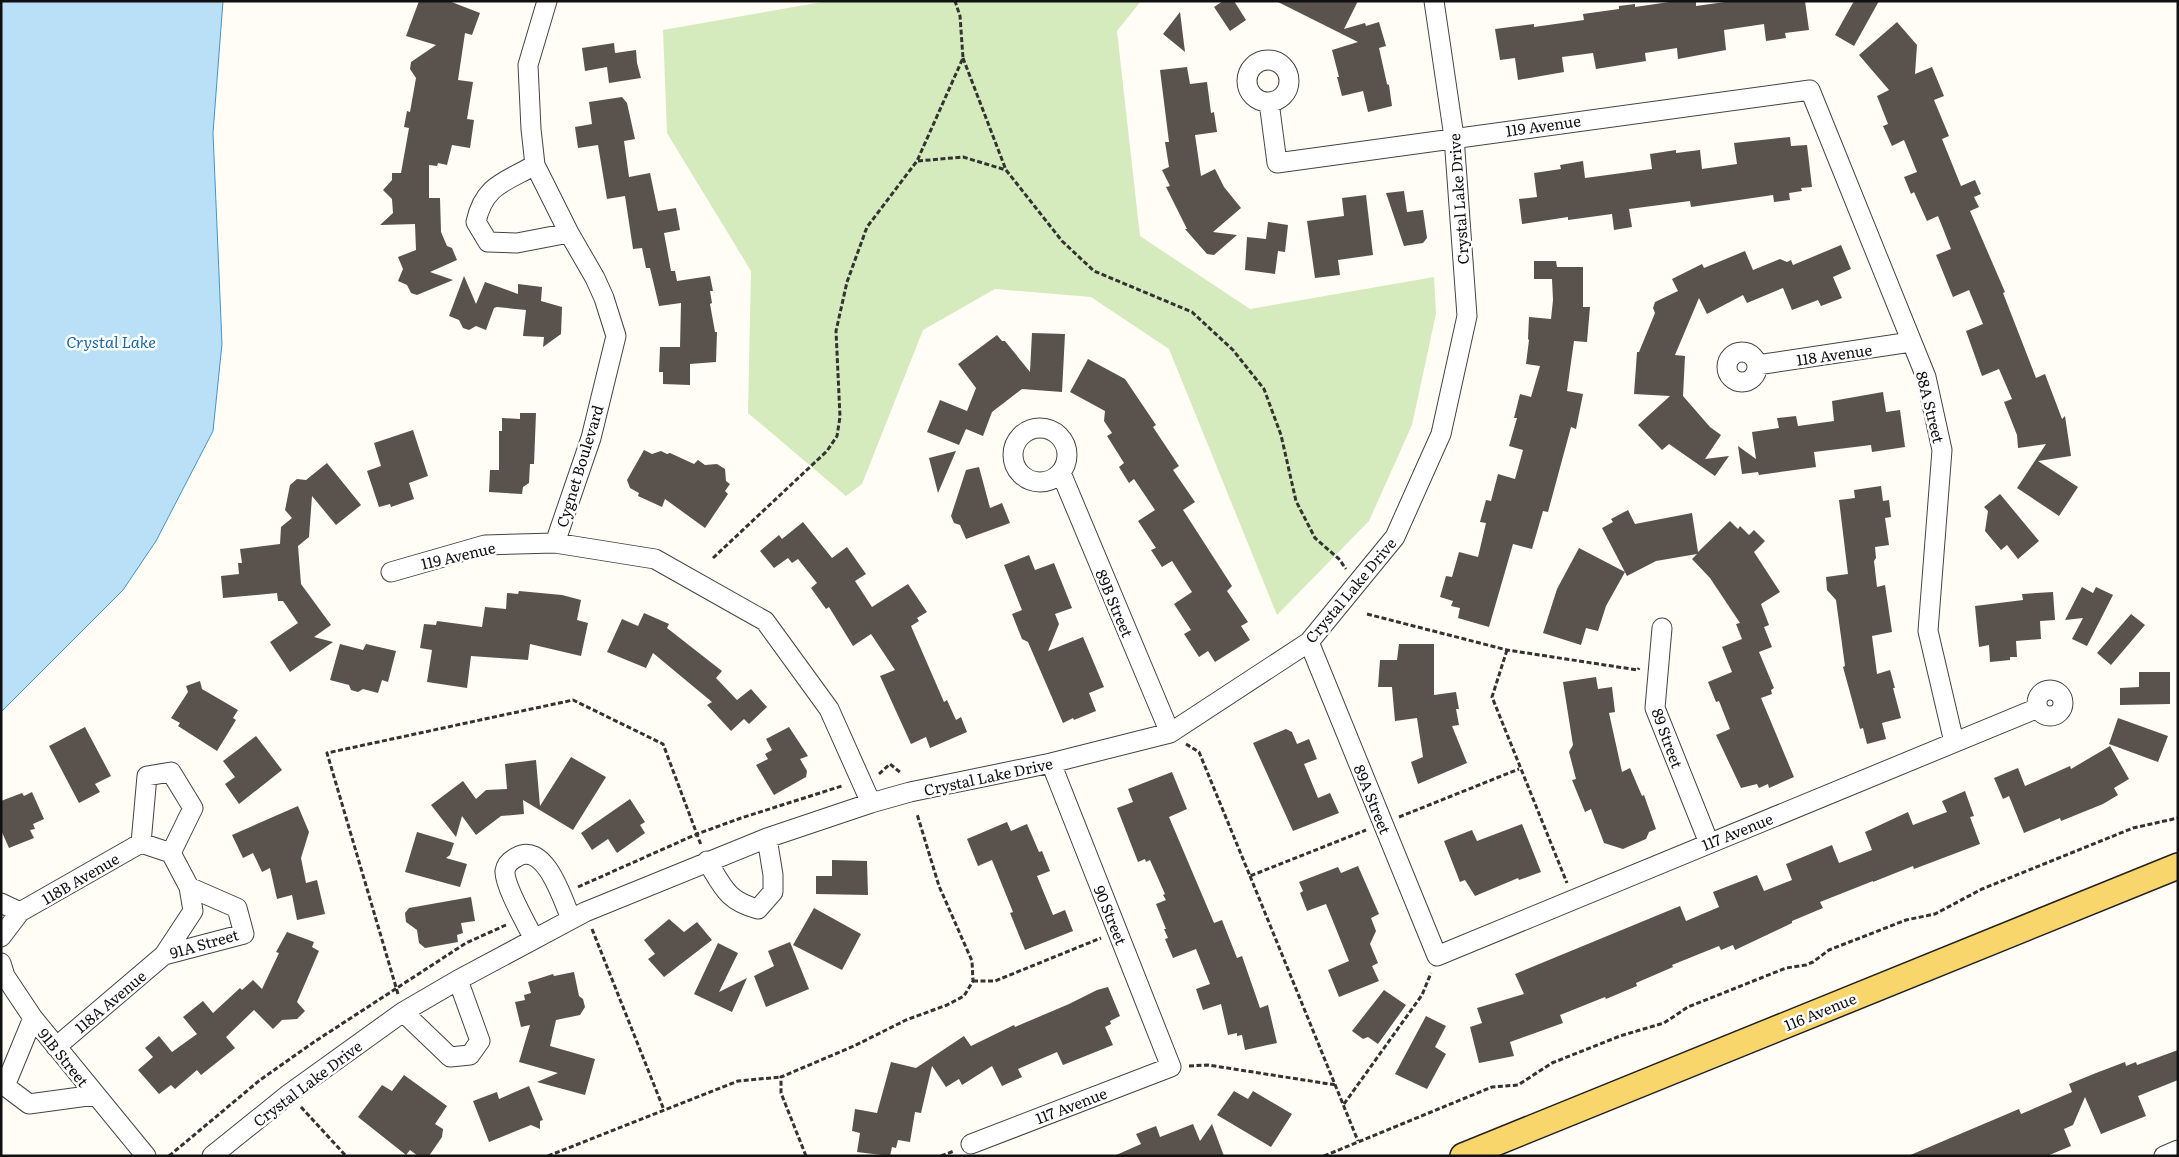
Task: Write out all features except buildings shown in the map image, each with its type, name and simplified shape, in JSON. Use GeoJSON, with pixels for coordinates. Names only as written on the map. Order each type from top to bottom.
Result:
{"type":"FeatureCollection","features":[{"type":"Feature","properties":{"kind":"main road","name":"116 Avenue"},"geometry":{"type":"LineString","coordinates":[[1463,1156],[2178,866]]}},
{"type":"Feature","properties":{"kind":"street","name":"Cygnet Boulevard"},"geometry":{"type":"LineString","coordinates":[[548,1],[528,66],[535,165],[604,298],[616,336],[591,438],[555,542],[655,559],[765,621],[829,709],[870,803]]}},
{"type":"Feature","properties":{"kind":"street","name":"Crystal Lake Drive"},"geometry":{"type":"LineString","coordinates":[[212,1156],[289,1094],[403,1012],[578,915],[707,861],[767,838],[870,803],[910,792],[1050,764],[1170,733],[1309,642],[1395,537],[1440,434],[1467,316],[1454,137],[1434,1]]}},
{"type":"Feature","properties":{"kind":"street","name":"119 Avenue"},"geometry":{"type":"LineString","coordinates":[[1269,102],[1277,163],[1454,137],[1810,90]]}},
{"type":"Feature","properties":{"kind":"street","name":"88A Street"},"geometry":{"type":"LineString","coordinates":[[1810,90],[1926,377],[1942,450],[1928,631],[1954,742]]}},
{"type":"Feature","properties":{"kind":"street"},"geometry":{"type":"LineString","coordinates":[[535,165],[491,189],[479,206],[476,222],[488,242],[517,243],[569,233]]}},
{"type":"Feature","properties":{"kind":"street","name":"118 Avenue"},"geometry":{"type":"LineString","coordinates":[[1757,365],[1911,342]]}},
{"type":"Feature","properties":{"kind":"street","name":"89B Street"},"geometry":{"type":"LineString","coordinates":[[1061,473],[1170,733]]}},
{"type":"Feature","properties":{"kind":"street","name":"119 Avenue"},"geometry":{"type":"LineString","coordinates":[[391,572],[485,545],[555,542]]}},
{"type":"Feature","properties":{"kind":"street","name":"89 Street"},"geometry":{"type":"LineString","coordinates":[[1662,628],[1655,708],[1709,843]]}},
{"type":"Feature","properties":{"kind":"street","name":"89A Street"},"geometry":{"type":"LineString","coordinates":[[1309,642],[1437,956]]}},
{"type":"Feature","properties":{"kind":"street","name":"117 Avenue"},"geometry":{"type":"LineString","coordinates":[[1437,956],[2038,708]]}},
{"type":"Feature","properties":{"kind":"street","name":"90 Street"},"geometry":{"type":"LineString","coordinates":[[1050,764],[1171,1067]]}},
{"type":"Feature","properties":{"kind":"street"},"geometry":{"type":"LineString","coordinates":[[171,772],[193,808],[171,853],[141,843],[147,776],[171,772]]}},
{"type":"Feature","properties":{"kind":"street"},"geometry":{"type":"LineString","coordinates":[[707,861],[727,893],[741,904],[758,909],[773,892],[773,875],[767,838]]}},
{"type":"Feature","properties":{"kind":"street","name":"118B Avenue"},"geometry":{"type":"LineString","coordinates":[[20,912],[141,843]]}},
{"type":"Feature","properties":{"kind":"street","name":"91A Street"},"geometry":{"type":"LineString","coordinates":[[164,956],[193,911],[189,887],[171,853]]}},
{"type":"Feature","properties":{"kind":"street"},"geometry":{"type":"LineString","coordinates":[[534,939],[507,882],[505,871],[509,861],[519,855],[531,854],[544,861],[578,915]]}},
{"type":"Feature","properties":{"kind":"street","name":"91A Street"},"geometry":{"type":"LineString","coordinates":[[164,956],[244,934],[237,908],[189,887]]}},
{"type":"Feature","properties":{"kind":"street"},"geometry":{"type":"LineString","coordinates":[[1,902],[20,912],[1,937]]}},
{"type":"Feature","properties":{"kind":"street","name":"118A Avenue"},"geometry":{"type":"LineString","coordinates":[[56,1047],[164,956]]}},
{"type":"Feature","properties":{"kind":"street","name":"91B Street"},"geometry":{"type":"LineString","coordinates":[[3,971],[56,1047],[146,1156]]}},
{"type":"Feature","properties":{"kind":"street"},"geometry":{"type":"LineString","coordinates":[[403,1012],[450,1057],[470,1055],[480,1041],[458,980]]}},
{"type":"Feature","properties":{"kind":"street","name":"91B Street"},"geometry":{"type":"LineString","coordinates":[[34,1018],[5,1086],[29,1104],[96,1095]]}},
{"type":"Feature","properties":{"kind":"street","name":"117 Avenue"},"geometry":{"type":"LineString","coordinates":[[970,1144],[1171,1067]]}},
{"type":"Feature","properties":{"kind":"street"},"geometry":{"type":"LineString","coordinates":[[2164,1156],[2178,1150]]}},
{"type":"Feature","properties":{"kind":"path"},"geometry":{"type":"LineString","coordinates":[[955,1],[960,16],[963,58],[1006,170],[1062,241],[1094,271],[1192,312],[1233,350],[1264,389],[1281,435],[1296,501],[1315,538],[1339,559],[1347,570]]}},
{"type":"Feature","properties":{"kind":"path"},"geometry":{"type":"LineString","coordinates":[[713,558],[826,451],[837,436],[840,417],[836,332],[847,282],[867,227],[917,162],[963,58]]}},
{"type":"Feature","properties":{"kind":"path"},"geometry":{"type":"LineString","coordinates":[[917,162],[963,157],[1006,170]]}},
{"type":"Feature","properties":{"kind":"path"},"geometry":{"type":"LineString","coordinates":[[1367,614],[1507,650],[1638,670],[1642,662]]}},
{"type":"Feature","properties":{"kind":"path"},"geometry":{"type":"LineString","coordinates":[[1507,650],[1492,697],[1519,769],[1574,899]]}},
{"type":"Feature","properties":{"kind":"path"},"geometry":{"type":"LineString","coordinates":[[403,1012],[327,754],[573,700],[663,744],[707,861]]}},
{"type":"Feature","properties":{"kind":"path"},"geometry":{"type":"LineString","coordinates":[[1170,733],[1199,752],[1358,1141]]}},
{"type":"Feature","properties":{"kind":"path"},"geometry":{"type":"LineString","coordinates":[[1250,876],[1519,769]]}},
{"type":"Feature","properties":{"kind":"path"},"geometry":{"type":"LineString","coordinates":[[548,1156],[738,1081],[781,1077],[854,1046],[906,1020],[964,996],[973,981],[972,961],[939,886],[917,814]]}},
{"type":"Feature","properties":{"kind":"path"},"geometry":{"type":"LineString","coordinates":[[1324,1156],[1492,1087],[1518,1085],[1552,1062],[1620,1036],[1658,1026],[1688,1007],[1786,968],[1806,965],[1829,950],[1906,920],[1935,914],[1982,890],[2133,828],[2178,818]]}},
{"type":"Feature","properties":{"kind":"path"},"geometry":{"type":"LineString","coordinates":[[578,915],[664,1110]]}},
{"type":"Feature","properties":{"kind":"path"},"geometry":{"type":"LineString","coordinates":[[973,981],[995,981],[1117,931]]}},
{"type":"Feature","properties":{"kind":"path"},"geometry":{"type":"LineString","coordinates":[[1344,1104],[1422,995],[1437,956]]}},
{"type":"Feature","properties":{"kind":"path"},"geometry":{"type":"LineString","coordinates":[[1171,1067],[1208,1065],[1336,1085]]}},
{"type":"Feature","properties":{"kind":"path"},"geometry":{"type":"LineString","coordinates":[[781,1077],[781,1093],[806,1156]]}},
{"type":"Feature","properties":{"kind":"path"},"geometry":{"type":"LineString","coordinates":[[289,1094],[346,1156]]}},
{"type":"Feature","properties":{"kind":"green space"},"geometry":{"type":"Polygon","coordinates":[[[828,1],[1141,1],[1117,31],[1140,236],[1250,309],[1434,277],[1436,314],[1412,425],[1369,521],[1277,615],[1169,349],[1091,297],[995,289],[923,330],[862,484],[846,496],[748,413],[751,271],[667,133],[663,30],[828,1]]]}},
{"type":"Feature","properties":{"kind":"water","name":"Crystal Lake"},"geometry":{"type":"Polygon","coordinates":[[[1,1],[223,1],[213,133],[222,344],[213,431],[156,541],[123,590],[1,712],[1,1]]]}}]}
